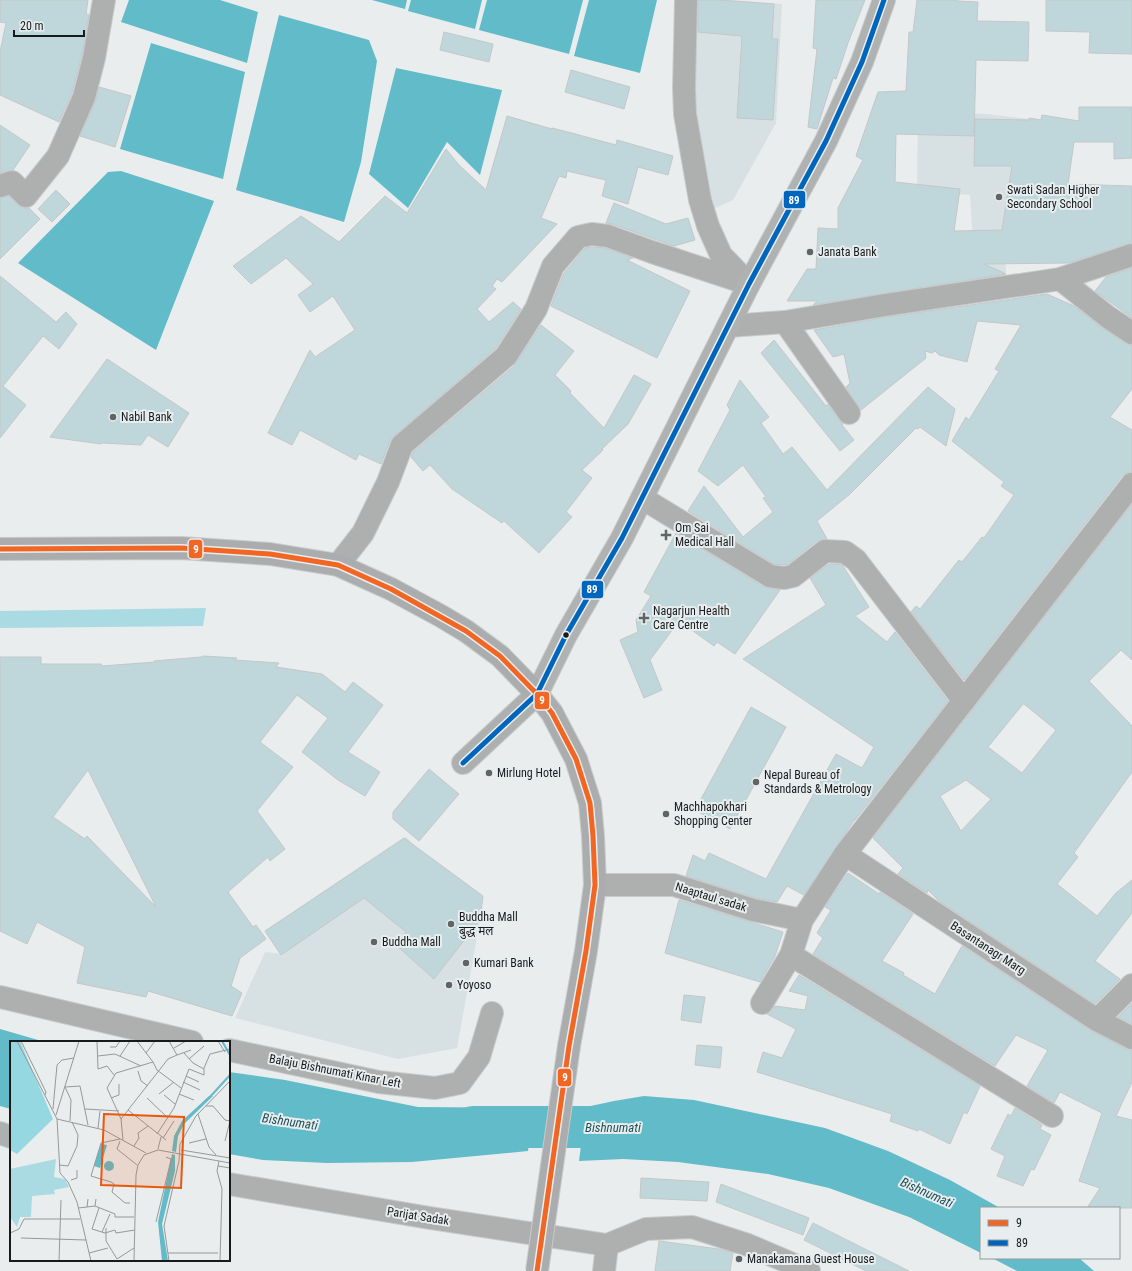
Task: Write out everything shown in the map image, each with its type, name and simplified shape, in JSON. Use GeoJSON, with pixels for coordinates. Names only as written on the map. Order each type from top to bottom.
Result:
{"type":"FeatureCollection","features":[{"type":"Feature","properties":{"kind":"highway"},"geometry":{"type":"LineString","coordinates":[[0,549],[181,548],[270,554],[338,565],[391,589],[466,631],[500,656],[537,694],[552,713],[576,759],[582,778],[590,810],[593,836],[595,885],[586,951],[569,1046],[537,1271]]}},
{"type":"Feature","properties":{"kind":"main road"},"geometry":{"type":"LineString","coordinates":[[537,694],[566,635],[622,538],[749,284],[826,141],[862,62],[884,0]]}},
{"type":"Feature","properties":{"kind":"street"},"geometry":{"type":"LineString","coordinates":[[0,186],[12,182],[26,196],[58,156],[84,97],[94,58],[104,0]]}},
{"type":"Feature","properties":{"kind":"street"},"geometry":{"type":"LineString","coordinates":[[686,0],[684,88],[686,114],[700,200],[708,226],[720,255],[749,284]]}},
{"type":"Feature","properties":{"kind":"street"},"geometry":{"type":"LineString","coordinates":[[338,565],[363,533],[388,482],[402,445],[506,356],[536,309],[554,266],[578,237],[592,234],[608,236],[749,284]]}},
{"type":"Feature","properties":{"kind":"street"},"geometry":{"type":"LineString","coordinates":[[728,326],[785,322],[885,305],[1060,279],[1132,255]]}},
{"type":"Feature","properties":{"kind":"street"},"geometry":{"type":"LineString","coordinates":[[1060,279],[1108,317],[1132,333]]}},
{"type":"Feature","properties":{"kind":"street"},"geometry":{"type":"LineString","coordinates":[[785,322],[849,413]]}},
{"type":"Feature","properties":{"kind":"street"},"geometry":{"type":"LineString","coordinates":[[762,1003],[791,955],[802,920],[845,854],[1132,484]]}},
{"type":"Feature","properties":{"kind":"street"},"geometry":{"type":"LineString","coordinates":[[642,498],[770,576],[784,578],[793,576],[825,551],[845,552],[856,560],[964,701]]}},
{"type":"Feature","properties":{"kind":"street"},"geometry":{"type":"LineString","coordinates":[[463,763],[537,694]]}},
{"type":"Feature","properties":{"kind":"street","name":"Basantanagr Marg"},"geometry":{"type":"LineString","coordinates":[[845,854],[1097,1020],[1132,1038]]}},
{"type":"Feature","properties":{"kind":"street","name":"Naaptaul sadak"},"geometry":{"type":"LineString","coordinates":[[595,885],[674,885],[753,910],[802,920]]}},
{"type":"Feature","properties":{"kind":"street"},"geometry":{"type":"LineString","coordinates":[[791,955],[1052,1116]]}},
{"type":"Feature","properties":{"kind":"street"},"geometry":{"type":"LineString","coordinates":[[1097,1020],[1132,985]]}},
{"type":"Feature","properties":{"kind":"street"},"geometry":{"type":"LineString","coordinates":[[0,997],[188,1041]]}},
{"type":"Feature","properties":{"kind":"street","name":"Balaju Bishnumati Kinar Left"},"geometry":{"type":"LineString","coordinates":[[230,1050],[379,1082],[435,1088],[460,1083],[479,1057],[492,1014]]}},
{"type":"Feature","properties":{"kind":"street"},"geometry":{"type":"LineString","coordinates":[[0,1133],[10,1137]]}},
{"type":"Feature","properties":{"kind":"street","name":"Parijat Sadak"},"geometry":{"type":"LineString","coordinates":[[230,1184],[430,1218],[607,1245]]}},
{"type":"Feature","properties":{"kind":"street"},"geometry":{"type":"LineString","coordinates":[[604,1271],[607,1245],[646,1230],[692,1227],[748,1246],[809,1271]]}},
{"type":"Feature","properties":{"kind":"shaded area"},"geometry":{"type":"Polygon","coordinates":[[[693,0],[734,0],[782,4],[776,123],[733,200],[709,211],[691,100],[693,0]]]}},
{"type":"Feature","properties":{"kind":"shaded area","name":"Swati Sadan Higher Secondary School"},"geometry":{"type":"Polygon","coordinates":[[[918,111],[987,114],[1037,120],[1005,228],[1006,283],[976,288],[970,195],[917,191],[918,111]]]}},
{"type":"Feature","properties":{"kind":"shaded area"},"geometry":{"type":"Polygon","coordinates":[[[206,608],[203,626],[0,628],[0,611],[206,608]]]}},
{"type":"Feature","properties":{"kind":"shaded area","name":"Buddha Mall"},"geometry":{"type":"Polygon","coordinates":[[[406,837],[422,852],[483,896],[457,1048],[398,1059],[235,1018],[265,952],[280,954],[265,931],[406,837]]]}},
{"type":"Feature","properties":{"kind":"water"},"geometry":{"type":"Polygon","coordinates":[[[129,0],[220,0],[258,12],[247,63],[121,22],[129,0]]]}},
{"type":"Feature","properties":{"kind":"water"},"geometry":{"type":"Polygon","coordinates":[[[372,0],[407,0],[405,9],[372,0]]]}},
{"type":"Feature","properties":{"kind":"water"},"geometry":{"type":"Polygon","coordinates":[[[411,0],[482,0],[475,29],[408,11],[411,0]]]}},
{"type":"Feature","properties":{"kind":"water"},"geometry":{"type":"Polygon","coordinates":[[[487,0],[583,0],[569,54],[479,30],[487,0]]]}},
{"type":"Feature","properties":{"kind":"water"},"geometry":{"type":"Polygon","coordinates":[[[589,0],[657,0],[640,73],[574,56],[589,0]]]}},
{"type":"Feature","properties":{"kind":"water"},"geometry":{"type":"Polygon","coordinates":[[[279,15],[369,40],[377,61],[361,162],[344,222],[236,190],[279,15]]]}},
{"type":"Feature","properties":{"kind":"water"},"geometry":{"type":"Polygon","coordinates":[[[151,43],[245,72],[223,179],[120,149],[151,43]]]}},
{"type":"Feature","properties":{"kind":"water"},"geometry":{"type":"Polygon","coordinates":[[[396,68],[502,90],[480,175],[447,142],[408,208],[369,174],[396,68]]]}},
{"type":"Feature","properties":{"kind":"water"},"geometry":{"type":"Polygon","coordinates":[[[121,171],[214,201],[156,350],[18,263],[108,172],[121,171]]]}},
{"type":"Feature","properties":{"kind":"water"},"geometry":{"type":"Polygon","coordinates":[[[0,1029],[42,1041],[10,1041],[10,1109],[0,1106],[0,1029]]]}},
{"type":"Feature","properties":{"kind":"water"},"geometry":{"type":"Polygon","coordinates":[[[230,1072],[285,1080],[418,1107],[534,1108],[528,1151],[412,1162],[327,1163],[263,1160],[230,1154],[230,1072]]]}},
{"type":"Feature","properties":{"kind":"water"},"geometry":{"type":"Polygon","coordinates":[[[644,1096],[694,1100],[825,1128],[888,1151],[950,1180],[998,1207],[980,1207],[980,1252],[909,1217],[829,1188],[768,1174],[678,1162],[623,1159],[579,1161],[586,1107],[644,1096]]]}},
{"type":"Feature","properties":{"kind":"water"},"geometry":{"type":"Polygon","coordinates":[[[994,1259],[1080,1259],[1094,1271],[1017,1271],[994,1259]]]}},
{"type":"Feature","properties":{"kind":"building"},"geometry":{"type":"Polygon","coordinates":[[[0,0],[88,0],[86,14],[89,15],[82,55],[72,93],[59,122],[0,95],[0,52],[6,23],[0,22],[0,0]]]}},
{"type":"Feature","properties":{"kind":"building"},"geometry":{"type":"Polygon","coordinates":[[[698,0],[774,4],[772,39],[778,39],[773,120],[737,118],[742,36],[698,32],[698,0]]]}},
{"type":"Feature","properties":{"kind":"building"},"geometry":{"type":"Polygon","coordinates":[[[816,0],[865,0],[836,79],[833,78],[817,129],[808,127],[817,49],[813,48],[816,0]]]}},
{"type":"Feature","properties":{"kind":"building"},"geometry":{"type":"Polygon","coordinates":[[[917,0],[958,0],[978,2],[977,21],[1029,22],[1028,61],[976,60],[974,136],[896,134],[895,182],[960,189],[954,231],[1002,230],[1012,166],[974,166],[975,119],[1029,120],[1029,118],[1041,120],[1042,115],[1079,121],[1079,107],[1132,107],[1132,158],[1114,159],[1114,142],[1074,142],[1068,184],[1132,186],[1132,243],[1068,263],[984,264],[1006,274],[813,305],[817,301],[787,301],[807,269],[816,269],[818,228],[838,229],[838,208],[863,160],[856,156],[878,92],[906,91],[909,32],[913,32],[917,0]]]}},
{"type":"Feature","properties":{"kind":"building"},"geometry":{"type":"Polygon","coordinates":[[[1046,0],[1132,0],[1132,54],[1089,53],[1090,32],[1046,31],[1046,0]]]}},
{"type":"Feature","properties":{"kind":"building"},"geometry":{"type":"Polygon","coordinates":[[[444,32],[493,44],[489,62],[440,50],[444,32]]]}},
{"type":"Feature","properties":{"kind":"building"},"geometry":{"type":"Polygon","coordinates":[[[571,70],[630,87],[624,109],[565,92],[571,70]]]}},
{"type":"Feature","properties":{"kind":"building"},"geometry":{"type":"Polygon","coordinates":[[[99,87],[131,96],[115,147],[80,136],[95,102],[99,87]]]}},
{"type":"Feature","properties":{"kind":"building"},"geometry":{"type":"Polygon","coordinates":[[[507,116],[616,145],[617,140],[673,156],[668,175],[638,167],[628,204],[602,196],[606,180],[567,171],[566,178],[559,176],[541,218],[557,224],[502,282],[497,279],[492,286],[496,289],[477,309],[489,322],[513,302],[521,309],[496,348],[394,436],[390,441],[381,464],[359,454],[356,460],[300,430],[292,445],[268,433],[310,350],[315,357],[355,330],[333,296],[310,312],[298,295],[313,284],[286,258],[251,284],[233,266],[301,216],[339,242],[385,196],[407,213],[446,149],[459,165],[486,190],[507,116]]]}},
{"type":"Feature","properties":{"kind":"building"},"geometry":{"type":"Polygon","coordinates":[[[0,125],[30,145],[13,170],[0,173],[0,125]]]}},
{"type":"Feature","properties":{"kind":"building"},"geometry":{"type":"Polygon","coordinates":[[[56,190],[70,204],[52,222],[38,209],[56,190]]]}},
{"type":"Feature","properties":{"kind":"building"},"geometry":{"type":"Polygon","coordinates":[[[9,196],[23,208],[29,208],[40,219],[0,259],[0,198],[9,196]]]}},
{"type":"Feature","properties":{"kind":"building"},"geometry":{"type":"Polygon","coordinates":[[[614,203],[666,224],[688,218],[695,240],[674,246],[606,223],[614,203]]]}},
{"type":"Feature","properties":{"kind":"building"},"geometry":{"type":"Polygon","coordinates":[[[585,248],[605,248],[633,258],[627,260],[690,291],[657,358],[551,306],[564,273],[585,248]]]}},
{"type":"Feature","properties":{"kind":"building"},"geometry":{"type":"Polygon","coordinates":[[[1132,268],[1132,318],[1095,291],[1106,277],[1132,268]]]}},
{"type":"Feature","properties":{"kind":"building"},"geometry":{"type":"Polygon","coordinates":[[[0,276],[56,322],[66,312],[77,324],[59,349],[43,336],[3,386],[26,405],[0,438],[0,276]]]}},
{"type":"Feature","properties":{"kind":"building"},"geometry":{"type":"Polygon","coordinates":[[[1047,294],[1074,306],[1101,327],[1125,343],[1132,345],[1132,389],[1110,417],[1132,430],[1132,472],[1122,476],[964,680],[911,612],[916,606],[920,609],[959,560],[962,562],[982,537],[984,538],[1014,495],[1001,486],[1004,482],[952,441],[966,417],[969,420],[999,371],[995,369],[1021,325],[977,321],[967,362],[939,355],[935,351],[932,353],[925,351],[926,358],[861,410],[846,387],[850,383],[844,354],[833,357],[814,330],[887,317],[1047,294]]]}},
{"type":"Feature","properties":{"kind":"building"},"geometry":{"type":"Polygon","coordinates":[[[541,325],[574,351],[555,375],[571,391],[570,393],[604,428],[634,375],[651,384],[628,424],[582,470],[592,478],[566,512],[572,517],[539,553],[504,521],[502,523],[452,489],[430,465],[423,471],[411,457],[413,452],[514,366],[541,325]]]}},
{"type":"Feature","properties":{"kind":"building"},"geometry":{"type":"Polygon","coordinates":[[[774,340],[826,406],[828,404],[854,440],[840,451],[761,353],[774,340]]]}},
{"type":"Feature","properties":{"kind":"building"},"geometry":{"type":"Polygon","coordinates":[[[107,359],[189,413],[168,447],[148,435],[141,445],[101,444],[50,437],[107,359]]]}},
{"type":"Feature","properties":{"kind":"building"},"geometry":{"type":"Polygon","coordinates":[[[740,380],[769,417],[761,423],[783,454],[792,447],[827,490],[928,387],[955,409],[946,446],[920,427],[918,429],[916,428],[850,494],[817,521],[827,539],[817,541],[788,564],[774,564],[688,511],[704,486],[743,537],[773,512],[763,498],[766,497],[743,465],[718,486],[698,471],[730,410],[727,405],[740,380]]]}},
{"type":"Feature","properties":{"kind":"building"},"geometry":{"type":"Polygon","coordinates":[[[1132,504],[1132,660],[1121,650],[1089,681],[1132,726],[1132,772],[1074,853],[1078,857],[1057,884],[1097,916],[1116,893],[1132,880],[1132,913],[1095,961],[1120,979],[1095,1004],[939,901],[928,890],[927,893],[898,874],[903,868],[873,838],[1132,504]],[[1023,704],[988,747],[1022,773],[1056,730],[1023,704]],[[966,780],[940,796],[961,831],[991,799],[966,780]]]}},
{"type":"Feature","properties":{"kind":"building"},"geometry":{"type":"Polygon","coordinates":[[[676,533],[764,587],[780,590],[735,654],[717,642],[714,646],[679,621],[650,660],[662,690],[644,698],[620,640],[638,632],[636,620],[651,596],[644,592],[676,533]]]}},
{"type":"Feature","properties":{"kind":"building"},"geometry":{"type":"Polygon","coordinates":[[[829,564],[841,564],[843,566],[869,607],[855,616],[887,642],[895,632],[948,701],[855,819],[804,895],[787,886],[777,902],[756,898],[686,876],[693,855],[705,861],[709,853],[766,879],[836,754],[862,768],[874,747],[743,659],[826,605],[810,578],[829,564]]]}},
{"type":"Feature","properties":{"kind":"building"},"geometry":{"type":"Polygon","coordinates":[[[0,657],[41,657],[41,664],[101,664],[102,666],[201,657],[237,658],[235,660],[279,663],[276,667],[322,674],[345,692],[353,682],[383,705],[348,752],[380,772],[365,796],[338,780],[302,752],[328,718],[297,695],[260,742],[293,767],[257,811],[285,849],[270,861],[268,857],[228,892],[253,927],[256,925],[266,939],[240,958],[231,986],[242,993],[232,1016],[148,991],[146,997],[77,983],[85,947],[37,922],[27,944],[0,931],[0,657]],[[88,770],[53,817],[85,839],[87,836],[156,907],[88,770]]]}},
{"type":"Feature","properties":{"kind":"building"},"geometry":{"type":"Polygon","coordinates":[[[751,707],[786,727],[730,829],[695,810],[751,707]]]}},
{"type":"Feature","properties":{"kind":"building"},"geometry":{"type":"Polygon","coordinates":[[[429,769],[459,794],[419,841],[393,819],[393,812],[429,769]]]}},
{"type":"Feature","properties":{"kind":"building"},"geometry":{"type":"Polygon","coordinates":[[[404,838],[483,896],[480,920],[434,979],[396,945],[406,932],[364,898],[281,955],[265,931],[404,838]]]}},
{"type":"Feature","properties":{"kind":"building"},"geometry":{"type":"Polygon","coordinates":[[[848,873],[879,894],[880,892],[913,914],[882,961],[904,973],[903,975],[935,994],[962,946],[1090,1030],[1126,1049],[1132,1050],[1132,1082],[1116,1116],[1132,1120],[1132,1208],[1088,1207],[1100,1188],[1079,1181],[1102,1113],[1060,1092],[1054,1103],[1027,1086],[1048,1050],[1016,1035],[995,1066],[813,954],[823,938],[817,933],[831,910],[825,907],[848,873]]]}},
{"type":"Feature","properties":{"kind":"building"},"geometry":{"type":"Polygon","coordinates":[[[679,900],[783,932],[775,956],[760,982],[665,953],[679,900]]]}},
{"type":"Feature","properties":{"kind":"building"},"geometry":{"type":"Polygon","coordinates":[[[799,975],[980,1086],[967,1114],[964,1112],[950,1144],[919,1129],[918,1131],[890,1121],[892,1114],[757,1072],[763,1052],[782,1058],[796,1029],[767,1014],[775,1006],[805,1010],[808,996],[789,991],[799,975]]]}},
{"type":"Feature","properties":{"kind":"building"},"geometry":{"type":"Polygon","coordinates":[[[684,995],[705,997],[701,1023],[681,1020],[684,995]]]}},
{"type":"Feature","properties":{"kind":"building"},"geometry":{"type":"Polygon","coordinates":[[[1132,1003],[1132,1024],[1118,1017],[1132,1003]]]}},
{"type":"Feature","properties":{"kind":"building"},"geometry":{"type":"Polygon","coordinates":[[[697,1045],[722,1047],[720,1068],[695,1065],[697,1045]]]}},
{"type":"Feature","properties":{"kind":"building"},"geometry":{"type":"Polygon","coordinates":[[[1015,1108],[1042,1125],[1040,1129],[1051,1135],[1034,1170],[1031,1169],[1023,1186],[997,1176],[1005,1156],[991,1149],[1008,1114],[1011,1116],[1015,1108]]]}},
{"type":"Feature","properties":{"kind":"building"},"geometry":{"type":"Polygon","coordinates":[[[641,1178],[709,1182],[707,1201],[640,1198],[641,1178]]]}},
{"type":"Feature","properties":{"kind":"building"},"geometry":{"type":"Polygon","coordinates":[[[721,1184],[809,1218],[803,1235],[716,1202],[721,1184]]]}},
{"type":"Feature","properties":{"kind":"building"},"geometry":{"type":"Polygon","coordinates":[[[813,1223],[909,1271],[866,1271],[804,1240],[813,1223]]]}},
{"type":"Feature","properties":{"kind":"building"},"geometry":{"type":"Polygon","coordinates":[[[659,1241],[719,1249],[733,1253],[730,1271],[655,1271],[659,1241]]]}},
{"type":"Feature","properties":{"kind":"waterway","name":"Bishnumati"},"geometry":{"type":"LineString","coordinates":[[473,1127],[641,1127]]}},
{"type":"Feature","properties":{"kind":"transit line","name":"89"},"geometry":{"type":"LineString","coordinates":[[463,763],[537,694],[566,635],[622,538],[749,284],[826,141],[862,62],[884,0]]}},
{"type":"Feature","properties":{"kind":"transit line","name":"9"},"geometry":{"type":"LineString","coordinates":[[0,549],[181,548],[270,554],[338,565],[391,589],[466,631],[500,656],[537,694],[552,713],[576,759],[590,803],[595,885],[586,951],[569,1046],[537,1271]]}},
{"type":"Feature","properties":{"kind":"place","name":"Swati Sadan Higher Secondary School"},"geometry":{"type":"Point","coordinates":[999,197]}},
{"type":"Feature","properties":{"kind":"place","name":"Janata Bank"},"geometry":{"type":"Point","coordinates":[810,252]}},
{"type":"Feature","properties":{"kind":"place","name":"Nabil Bank"},"geometry":{"type":"Point","coordinates":[113,417]}},
{"type":"Feature","properties":{"kind":"place","name":"Om Sai Medical Hall"},"geometry":{"type":"Point","coordinates":[666,535]}},
{"type":"Feature","properties":{"kind":"place","name":"Nagarjun Health Care Centre"},"geometry":{"type":"Point","coordinates":[644,618]}},
{"type":"Feature","properties":{"kind":"place","name":"Mirlung Hotel"},"geometry":{"type":"Point","coordinates":[489,773]}},
{"type":"Feature","properties":{"kind":"place","name":"Nepal Bureau of Standards & Metrology"},"geometry":{"type":"Point","coordinates":[756,782]}},
{"type":"Feature","properties":{"kind":"place","name":"Machhapokhari Shopping Center"},"geometry":{"type":"Point","coordinates":[666,814]}},
{"type":"Feature","properties":{"kind":"place","name":"Buddha Mall बुद्ध मल"},"geometry":{"type":"Point","coordinates":[451,924]}},
{"type":"Feature","properties":{"kind":"place","name":"Buddha Mall"},"geometry":{"type":"Point","coordinates":[374,942]}},
{"type":"Feature","properties":{"kind":"place","name":"Kumari Bank"},"geometry":{"type":"Point","coordinates":[466,963]}},
{"type":"Feature","properties":{"kind":"place","name":"Yoyoso"},"geometry":{"type":"Point","coordinates":[449,985]}},
{"type":"Feature","properties":{"kind":"place","name":"Manakamana Guest House"},"geometry":{"type":"Point","coordinates":[739,1259]}}]}
